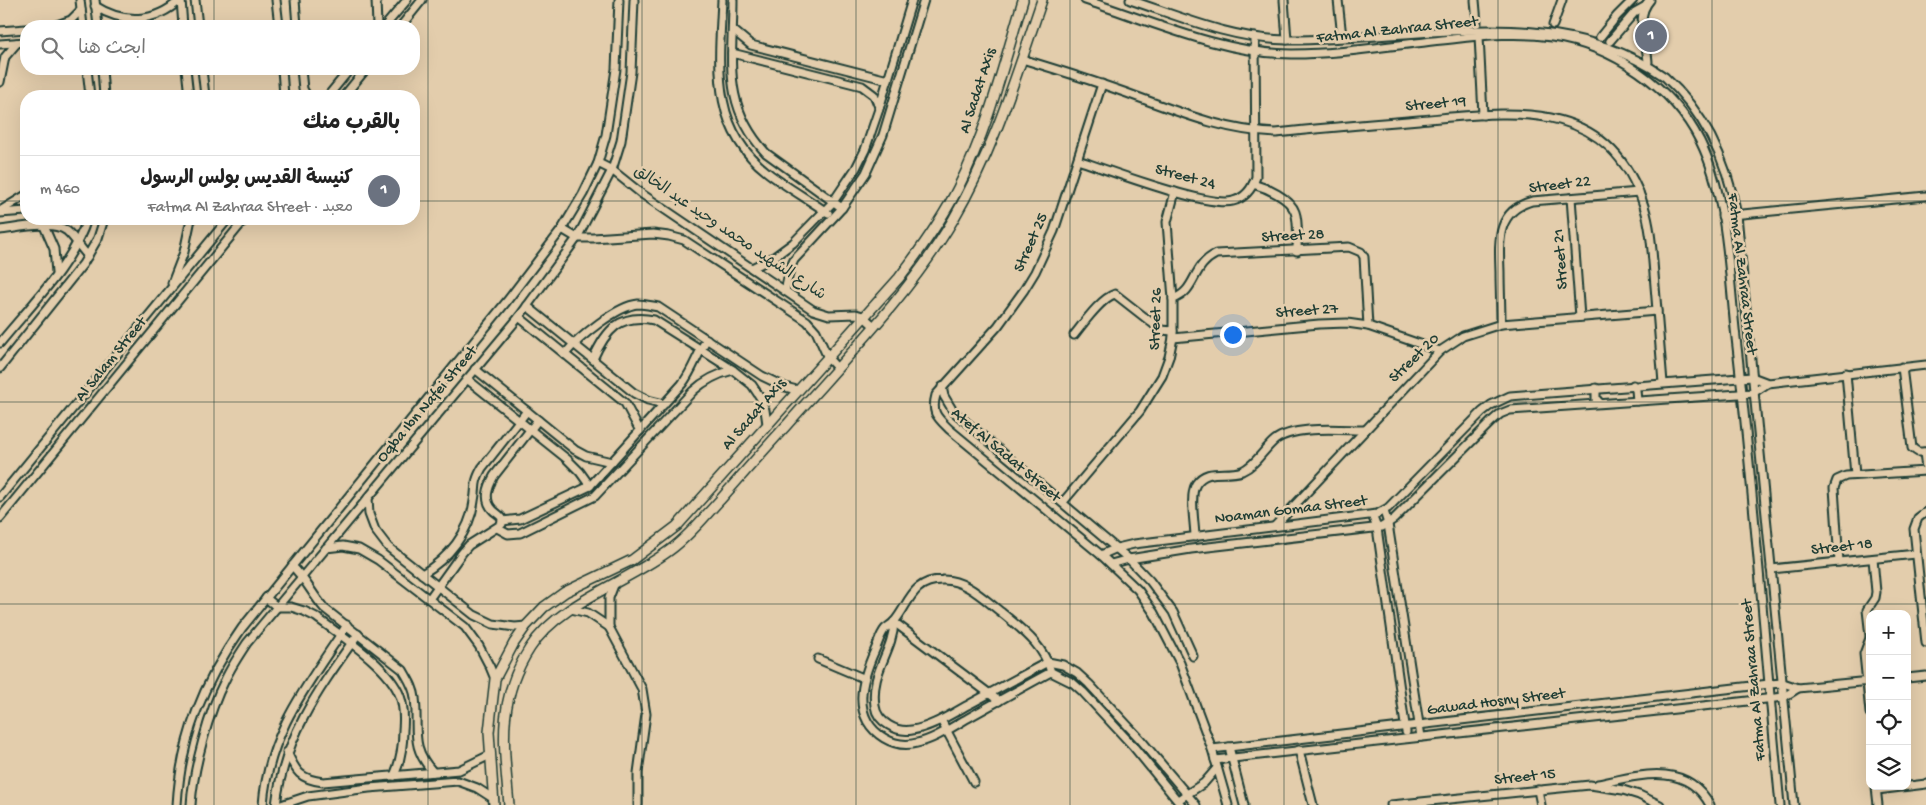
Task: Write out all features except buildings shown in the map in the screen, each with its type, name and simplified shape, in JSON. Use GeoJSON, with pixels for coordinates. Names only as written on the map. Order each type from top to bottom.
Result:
{"type":"FeatureCollection","features":[{"type":"Feature","properties":{"kind":"street"},"geometry":{"type":"LineString","coordinates":[[80,0],[82,20]]}},
{"type":"Feature","properties":{"kind":"street"},"geometry":{"type":"LineString","coordinates":[[95,3],[103,11],[120,18],[139,19],[158,15],[174,6],[180,0]]}},
{"type":"Feature","properties":{"kind":"street"},"geometry":{"type":"LineString","coordinates":[[180,0],[182,20]]}},
{"type":"Feature","properties":{"kind":"street"},"geometry":{"type":"LineString","coordinates":[[195,0],[197,20]]}},
{"type":"Feature","properties":{"kind":"street"},"geometry":{"type":"LineString","coordinates":[[276,0],[278,20]]}},
{"type":"Feature","properties":{"kind":"street"},"geometry":{"type":"LineString","coordinates":[[295,0],[297,20]]}},
{"type":"Feature","properties":{"kind":"street"},"geometry":{"type":"LineString","coordinates":[[376,0],[377,20]]}},
{"type":"Feature","properties":{"kind":"street"},"geometry":{"type":"LineString","coordinates":[[405,20],[422,0]]}},
{"type":"Feature","properties":{"kind":"street","name":"Oqba Ibn Nafei Street"},"geometry":{"type":"LineString","coordinates":[[178,805],[178,785],[184,751],[193,718],[206,686],[222,656],[266,598],[507,301],[562,228],[583,194],[598,163],[612,103],[618,40],[619,0]]}},
{"type":"Feature","properties":{"kind":"street","name":"Oqba Ibn Nafei Street"},"geometry":{"type":"LineString","coordinates":[[191,805],[194,780],[209,720],[225,680],[247,643],[528,306],[577,238],[612,170],[621,141],[631,72],[634,0]]}},
{"type":"Feature","properties":{"kind":"street"},"geometry":{"type":"LineString","coordinates":[[722,0],[719,72],[722,100],[732,128],[747,152],[756,162],[833,217]]}},
{"type":"Feature","properties":{"kind":"street"},"geometry":{"type":"LineString","coordinates":[[733,0],[731,77],[737,110],[749,133],[776,162],[842,208]]}},
{"type":"Feature","properties":{"kind":"street"},"geometry":{"type":"LineString","coordinates":[[752,268],[784,251],[833,202],[856,168],[865,150],[879,109],[912,0]]}},
{"type":"Feature","properties":{"kind":"street"},"geometry":{"type":"LineString","coordinates":[[785,291],[794,260],[842,208],[862,180],[875,154],[883,135],[924,0]]}},
{"type":"Feature","properties":{"kind":"street","name":"Al Sadat Axis"},"geometry":{"type":"LineString","coordinates":[[494,802],[489,732],[495,679],[503,660],[526,626],[544,608],[565,592],[632,560],[655,544],[696,505],[797,390],[828,358],[863,316],[899,278],[925,244],[958,188],[986,122],[1023,0]]}},
{"type":"Feature","properties":{"kind":"street","name":"Al Sadat Axis"},"geometry":{"type":"LineString","coordinates":[[509,805],[504,726],[508,698],[517,672],[530,647],[548,625],[674,547],[707,515],[874,326],[933,252],[968,194],[989,152],[1042,0]]}},
{"type":"Feature","properties":{"kind":"street","name":"Fatma Al Zahraa Street"},"geometry":{"type":"LineString","coordinates":[[1085,0],[1231,48],[1255,51],[1306,54],[1475,36],[1534,35],[1572,41],[1601,51],[1625,63],[1672,102],[1700,140],[1714,178],[1722,216],[1743,393],[1780,805]]}},
{"type":"Feature","properties":{"kind":"street","name":"Fatma Al Zahraa Street"},"geometry":{"type":"LineString","coordinates":[[1130,0],[1217,29],[1255,37],[1287,40],[1342,37],[1490,22],[1487,36]]}},
{"type":"Feature","properties":{"kind":"street"},"geometry":{"type":"LineString","coordinates":[[1284,0],[1287,40]]}},
{"type":"Feature","properties":{"kind":"street"},"geometry":{"type":"LineString","coordinates":[[1338,0],[1342,37]]}},
{"type":"Feature","properties":{"kind":"street"},"geometry":{"type":"LineString","coordinates":[[1474,0],[1474,24],[1483,115]]}},
{"type":"Feature","properties":{"kind":"street"},"geometry":{"type":"LineString","coordinates":[[1562,0],[1550,24],[1563,27]]}},
{"type":"Feature","properties":{"kind":"street","name":"Fatma Al Zahraa Street"},"geometry":{"type":"LineString","coordinates":[[1634,0],[1597,36],[1610,40],[1648,62],[1673,84],[1699,116],[1709,131],[1725,166],[1737,214],[1794,805]]}},
{"type":"Feature","properties":{"kind":"street"},"geometry":{"type":"LineString","coordinates":[[1610,40],[1635,12],[1644,7],[1650,0]]}},
{"type":"Feature","properties":{"kind":"street"},"geometry":{"type":"LineString","coordinates":[[390,20],[405,1]]}},
{"type":"Feature","properties":{"kind":"street"},"geometry":{"type":"LineString","coordinates":[[95,3],[97,20]]}},
{"type":"Feature","properties":{"kind":"street"},"geometry":{"type":"LineString","coordinates":[[1644,7],[1641,18],[1648,62]]}},
{"type":"Feature","properties":{"kind":"street"},"geometry":{"type":"LineString","coordinates":[[71,20],[81,10]]}},
{"type":"Feature","properties":{"kind":"street"},"geometry":{"type":"LineString","coordinates":[[0,31],[20,29]]}},
{"type":"Feature","properties":{"kind":"street"},"geometry":{"type":"LineString","coordinates":[[733,30],[751,45],[888,80]]}},
{"type":"Feature","properties":{"kind":"street"},"geometry":{"type":"LineString","coordinates":[[1255,37],[1254,132],[1256,177],[1253,184],[1269,190],[1292,206],[1295,213],[1298,251]]}},
{"type":"Feature","properties":{"kind":"street"},"geometry":{"type":"LineString","coordinates":[[0,82],[6,57],[17,43]]}},
{"type":"Feature","properties":{"kind":"street"},"geometry":{"type":"LineString","coordinates":[[0,44],[20,43]]}},
{"type":"Feature","properties":{"kind":"street"},"geometry":{"type":"LineString","coordinates":[[732,53],[862,86],[874,95],[879,109]]}},
{"type":"Feature","properties":{"kind":"street","name":"Street 19"},"geometry":{"type":"LineString","coordinates":[[1022,58],[1102,84],[1206,122],[1254,132],[1276,133],[1506,113],[1549,117],[1569,122],[1588,130],[1605,143],[1615,154],[1639,192],[1648,223],[1663,383]]}},
{"type":"Feature","properties":{"kind":"street"},"geometry":{"type":"LineString","coordinates":[[87,75],[89,90]]}},
{"type":"Feature","properties":{"kind":"street"},"geometry":{"type":"LineString","coordinates":[[102,75],[104,90]]}},
{"type":"Feature","properties":{"kind":"street"},"geometry":{"type":"LineString","coordinates":[[186,75],[188,90]]}},
{"type":"Feature","properties":{"kind":"street"},"geometry":{"type":"LineString","coordinates":[[203,75],[204,90]]}},
{"type":"Feature","properties":{"kind":"street"},"geometry":{"type":"LineString","coordinates":[[282,75],[284,90]]}},
{"type":"Feature","properties":{"kind":"street"},"geometry":{"type":"LineString","coordinates":[[302,75],[304,90]]}},
{"type":"Feature","properties":{"kind":"street"},"geometry":{"type":"LineString","coordinates":[[333,90],[345,75]]}},
{"type":"Feature","properties":{"kind":"street"},"geometry":{"type":"LineString","coordinates":[[349,90],[361,75]]}},
{"type":"Feature","properties":{"kind":"street","name":"Street 25"},"geometry":{"type":"LineString","coordinates":[[942,387],[998,326],[1035,272],[1054,231],[1102,84]]}},
{"type":"Feature","properties":{"kind":"street","name":"Street 24"},"geometry":{"type":"LineString","coordinates":[[1078,160],[1175,192],[1225,202],[1239,199],[1250,190],[1253,184]]}},
{"type":"Feature","properties":{"kind":"street","name":"شارع الشهيد محمد وحيد عبد الخالق"},"geometry":{"type":"LineString","coordinates":[[598,163],[612,170],[642,194],[818,312],[834,315],[853,313],[863,316]]}},
{"type":"Feature","properties":{"kind":"street","name":"Street 26"},"geometry":{"type":"LineString","coordinates":[[1063,502],[1152,394],[1162,376],[1169,357],[1173,334],[1173,299],[1167,222],[1175,192]]}},
{"type":"Feature","properties":{"kind":"street","name":"Street 22"},"geometry":{"type":"LineString","coordinates":[[1501,324],[1499,240],[1504,222],[1516,208],[1525,203],[1639,192]]}},
{"type":"Feature","properties":{"kind":"street"},"geometry":{"type":"LineString","coordinates":[[1722,216],[1926,196]]}},
{"type":"Feature","properties":{"kind":"street","name":"Street 21"},"geometry":{"type":"LineString","coordinates":[[1571,198],[1580,317]]}},
{"type":"Feature","properties":{"kind":"street"},"geometry":{"type":"LineString","coordinates":[[0,212],[20,199]]}},
{"type":"Feature","properties":{"kind":"street"},"geometry":{"type":"LineString","coordinates":[[0,212],[20,211]]}},
{"type":"Feature","properties":{"kind":"street"},"geometry":{"type":"LineString","coordinates":[[0,343],[56,274],[77,244],[85,225]]}},
{"type":"Feature","properties":{"kind":"street"},"geometry":{"type":"LineString","coordinates":[[0,368],[88,256],[98,238],[102,225]]}},
{"type":"Feature","properties":{"kind":"street"},"geometry":{"type":"LineString","coordinates":[[176,304],[165,296],[176,275],[184,252],[190,225]]}},
{"type":"Feature","properties":{"kind":"street","name":"Al Salam Street"},"geometry":{"type":"LineString","coordinates":[[0,497],[223,225]]}},
{"type":"Feature","properties":{"kind":"street","name":"Al Salam Street"},"geometry":{"type":"LineString","coordinates":[[0,518],[240,225]]}},
{"type":"Feature","properties":{"kind":"street"},"geometry":{"type":"LineString","coordinates":[[44,226],[54,249],[56,274]]}},
{"type":"Feature","properties":{"kind":"street"},"geometry":{"type":"LineString","coordinates":[[0,230],[54,226],[63,229],[71,235],[88,256]]}},
{"type":"Feature","properties":{"kind":"street"},"geometry":{"type":"LineString","coordinates":[[562,228],[577,238]]}},
{"type":"Feature","properties":{"kind":"street","name":"شارع الشهيد محمد وحيد عبد الخالق"},"geometry":{"type":"LineString","coordinates":[[577,238],[653,234],[684,240],[807,321],[816,331],[828,358],[837,368]]}},
{"type":"Feature","properties":{"kind":"street","name":"Street 28"},"geometry":{"type":"LineString","coordinates":[[1173,299],[1184,294],[1202,264],[1216,254],[1349,247],[1360,252],[1365,263],[1368,326]]}},
{"type":"Feature","properties":{"kind":"street"},"geometry":{"type":"LineString","coordinates":[[1074,335],[1102,303],[1115,294],[1161,330],[1173,334]]}},
{"type":"Feature","properties":{"kind":"street"},"geometry":{"type":"LineString","coordinates":[[565,354],[574,344],[621,308],[639,304],[658,307],[773,382],[797,390]]}},
{"type":"Feature","properties":{"kind":"street"},"geometry":{"type":"LineString","coordinates":[[528,306],[634,392],[648,400],[664,404]]}},
{"type":"Feature","properties":{"kind":"street","name":"Street 20"},"geometry":{"type":"LineString","coordinates":[[1275,526],[1446,345],[1475,331],[1501,324],[1657,311]]}},
{"type":"Feature","properties":{"kind":"street"},"geometry":{"type":"LineString","coordinates":[[863,316],[874,326]]}},
{"type":"Feature","properties":{"kind":"street"},"geometry":{"type":"LineString","coordinates":[[519,317],[625,403],[640,430]]}},
{"type":"Feature","properties":{"kind":"street"},"geometry":{"type":"LineString","coordinates":[[593,359],[598,347],[614,326],[626,319],[640,317],[654,320],[752,385],[760,397],[765,410],[767,424]]}},
{"type":"Feature","properties":{"kind":"street","name":"Street 27"},"geometry":{"type":"LineString","coordinates":[[1173,334],[1347,323],[1368,326],[1440,351]]}},
{"type":"Feature","properties":{"kind":"street"},"geometry":{"type":"LineString","coordinates":[[502,521],[520,519],[590,486],[690,374],[700,349],[707,339]]}},
{"type":"Feature","properties":{"kind":"street","name":"Noaman Gomaa Street"},"geometry":{"type":"LineString","coordinates":[[1101,555],[1117,548],[1134,544],[1372,515],[1384,511],[1490,405],[1500,399],[1516,395],[1752,377],[1768,382],[1846,372],[1926,365]]}},
{"type":"Feature","properties":{"kind":"street"},"geometry":{"type":"LineString","coordinates":[[1839,562],[1834,488],[1838,480],[1841,477],[1854,475],[1926,470],[1925,452],[1914,451],[1911,444],[1902,367]]}},
{"type":"Feature","properties":{"kind":"street"},"geometry":{"type":"LineString","coordinates":[[475,369],[575,450],[598,460],[612,462]]}},
{"type":"Feature","properties":{"kind":"street"},"geometry":{"type":"LineString","coordinates":[[498,528],[508,534],[520,533],[595,496],[693,391],[704,381],[732,370]]}},
{"type":"Feature","properties":{"kind":"street"},"geometry":{"type":"LineString","coordinates":[[1846,372],[1854,475]]}},
{"type":"Feature","properties":{"kind":"street"},"geometry":{"type":"LineString","coordinates":[[467,379],[567,459],[590,486]]}},
{"type":"Feature","properties":{"kind":"street","name":"Noaman Gomaa Street"},"geometry":{"type":"LineString","coordinates":[[1112,564],[1130,559],[1191,549],[1376,528],[1388,524],[1500,414],[1522,408],[1754,392],[1768,382]]}},
{"type":"Feature","properties":{"kind":"street"},"geometry":{"type":"LineString","coordinates":[[1633,385],[1636,390],[1637,400]]}},
{"type":"Feature","properties":{"kind":"street","name":"Atef Al Sadat Street"},"geometry":{"type":"LineString","coordinates":[[942,387],[944,396],[953,412],[1130,559],[1150,581],[1172,612],[1193,656]]}},
{"type":"Feature","properties":{"kind":"street","name":"Atef Al Sadat Street"},"geometry":{"type":"LineString","coordinates":[[942,387],[936,395],[934,404],[934,413],[940,420],[1112,564],[1138,590],[1154,613],[1176,654],[1212,749],[1228,805]]}},
{"type":"Feature","properties":{"kind":"street"},"geometry":{"type":"LineString","coordinates":[[1596,388],[1596,398],[1600,403]]}},
{"type":"Feature","properties":{"kind":"street"},"geometry":{"type":"LineString","coordinates":[[422,574],[435,567],[460,538],[467,525],[475,501],[474,486],[482,468],[527,411]]}},
{"type":"Feature","properties":{"kind":"street"},"geometry":{"type":"LineString","coordinates":[[429,599],[462,553],[478,539],[498,528],[502,521],[500,515],[492,508],[488,501],[487,493],[494,476],[538,420]]}},
{"type":"Feature","properties":{"kind":"street"},"geometry":{"type":"LineString","coordinates":[[1195,537],[1193,492],[1196,484],[1202,478],[1210,474],[1242,471],[1250,466],[1276,439],[1287,434],[1313,430],[1365,430]]}},
{"type":"Feature","properties":{"kind":"street"},"geometry":{"type":"LineString","coordinates":[[368,498],[369,514],[381,539],[388,547],[474,615],[493,624],[515,627],[526,626]]}},
{"type":"Feature","properties":{"kind":"street"},"geometry":{"type":"LineString","coordinates":[[475,501],[488,501]]}},
{"type":"Feature","properties":{"kind":"street"},"geometry":{"type":"LineString","coordinates":[[1384,511],[1388,524],[1421,737]]}},
{"type":"Feature","properties":{"kind":"street"},"geometry":{"type":"LineString","coordinates":[[1926,512],[1918,518],[1916,523],[1916,554],[1926,642]]}},
{"type":"Feature","properties":{"kind":"street"},"geometry":{"type":"LineString","coordinates":[[1372,515],[1376,528],[1407,738]]}},
{"type":"Feature","properties":{"kind":"street"},"geometry":{"type":"LineString","coordinates":[[326,548],[343,546],[359,549],[375,557],[465,628],[479,646],[495,679]]}},
{"type":"Feature","properties":{"kind":"street","name":"Street 18"},"geometry":{"type":"LineString","coordinates":[[1771,570],[1916,554]]}},
{"type":"Feature","properties":{"kind":"street"},"geometry":{"type":"LineString","coordinates":[[1868,610],[1875,598],[1876,592],[1873,559]]}},
{"type":"Feature","properties":{"kind":"street"},"geometry":{"type":"LineString","coordinates":[[292,566],[303,576],[315,598],[324,608],[403,670],[411,682],[415,697],[416,744],[423,759],[433,772]]}},
{"type":"Feature","properties":{"kind":"street"},"geometry":{"type":"LineString","coordinates":[[1051,672],[946,730],[918,743],[904,744],[890,741],[878,734],[869,723],[861,697],[863,678],[885,630],[894,622],[909,596],[924,584],[942,580],[960,583],[976,592],[1032,638],[1041,648],[1051,672],[1068,680],[1083,692],[1133,746],[1180,803],[1187,793],[1204,783],[1217,768]]}},
{"type":"Feature","properties":{"kind":"street"},"geometry":{"type":"LineString","coordinates":[[1138,590],[1150,581]]}},
{"type":"Feature","properties":{"kind":"street"},"geometry":{"type":"LineString","coordinates":[[614,585],[609,598],[609,627],[642,689],[646,714],[638,773],[638,805]]}},
{"type":"Feature","properties":{"kind":"street"},"geometry":{"type":"LineString","coordinates":[[266,598],[277,607],[304,611],[316,617],[384,671],[394,683],[401,697],[404,712],[403,742],[399,765],[394,776]]}},
{"type":"Feature","properties":{"kind":"street"},"geometry":{"type":"LineString","coordinates":[[571,610],[588,613],[609,627]]}},
{"type":"Feature","properties":{"kind":"street"},"geometry":{"type":"LineString","coordinates":[[894,622],[999,701]]}},
{"type":"Feature","properties":{"kind":"street"},"geometry":{"type":"LineString","coordinates":[[894,622],[894,634],[876,675],[874,686],[875,709],[881,719],[890,726],[901,730],[913,730],[941,720],[1048,662],[1063,666],[1077,673],[1089,684],[1196,805]]}},
{"type":"Feature","properties":{"kind":"street"},"geometry":{"type":"LineString","coordinates":[[263,805],[273,752],[282,729],[294,706],[347,625]]}},
{"type":"Feature","properties":{"kind":"street"},"geometry":{"type":"LineString","coordinates":[[276,805],[282,768],[304,714],[358,634]]}},
{"type":"Feature","properties":{"kind":"street"},"geometry":{"type":"LineString","coordinates":[[1866,648],[1864,654],[1866,668]]}},
{"type":"Feature","properties":{"kind":"street"},"geometry":{"type":"LineString","coordinates":[[818,658],[863,678]]}},
{"type":"Feature","properties":{"kind":"street"},"geometry":{"type":"LineString","coordinates":[[1911,678],[1926,676]]}},
{"type":"Feature","properties":{"kind":"street"},"geometry":{"type":"LineString","coordinates":[[1783,683],[1798,688],[1866,682]]}},
{"type":"Feature","properties":{"kind":"street","name":"Gawad Hosny Street"},"geometry":{"type":"LineString","coordinates":[[1212,749],[1783,683]]}},
{"type":"Feature","properties":{"kind":"street"},"geometry":{"type":"LineString","coordinates":[[1784,697],[1798,688]]}},
{"type":"Feature","properties":{"kind":"street","name":"Gawad Hosny Street"},"geometry":{"type":"LineString","coordinates":[[1215,760],[1784,697]]}},
{"type":"Feature","properties":{"kind":"street"},"geometry":{"type":"LineString","coordinates":[[941,720],[974,782]]}},
{"type":"Feature","properties":{"kind":"street"},"geometry":{"type":"LineString","coordinates":[[1229,747],[1244,805]]}},
{"type":"Feature","properties":{"kind":"street"},"geometry":{"type":"LineString","coordinates":[[1299,750],[1313,805]]}},
{"type":"Feature","properties":{"kind":"street"},"geometry":{"type":"LineString","coordinates":[[287,752],[299,774],[310,780],[323,782],[459,770],[490,755]]}},
{"type":"Feature","properties":{"kind":"street"},"geometry":{"type":"LineString","coordinates":[[413,774],[413,785]]}},
{"type":"Feature","properties":{"kind":"street"},"geometry":{"type":"LineString","coordinates":[[1590,785],[1645,774],[1674,776],[1687,782],[1699,791],[1710,805]]}},
{"type":"Feature","properties":{"kind":"street"},"geometry":{"type":"LineString","coordinates":[[281,805],[308,796],[458,781],[477,788],[494,802]]}},
{"type":"Feature","properties":{"kind":"street"},"geometry":{"type":"LineString","coordinates":[[1911,785],[1926,784]]}},
{"type":"Feature","properties":{"kind":"street","name":"Street 15"},"geometry":{"type":"LineString","coordinates":[[1391,805],[1590,785],[1623,790],[1660,805]]}},
{"type":"Feature","properties":{"kind":"street"},"geometry":{"type":"LineString","coordinates":[[1538,790],[1540,805]]}},
{"type":"Feature","properties":{"kind":"street"},"geometry":{"type":"LineString","coordinates":[[1876,790],[1877,805]]}},
{"type":"Feature","properties":{"kind":"place","name":"كنيسة القديس بولس الرسول"},"geometry":{"type":"Point","coordinates":[1651,36]}}]}
